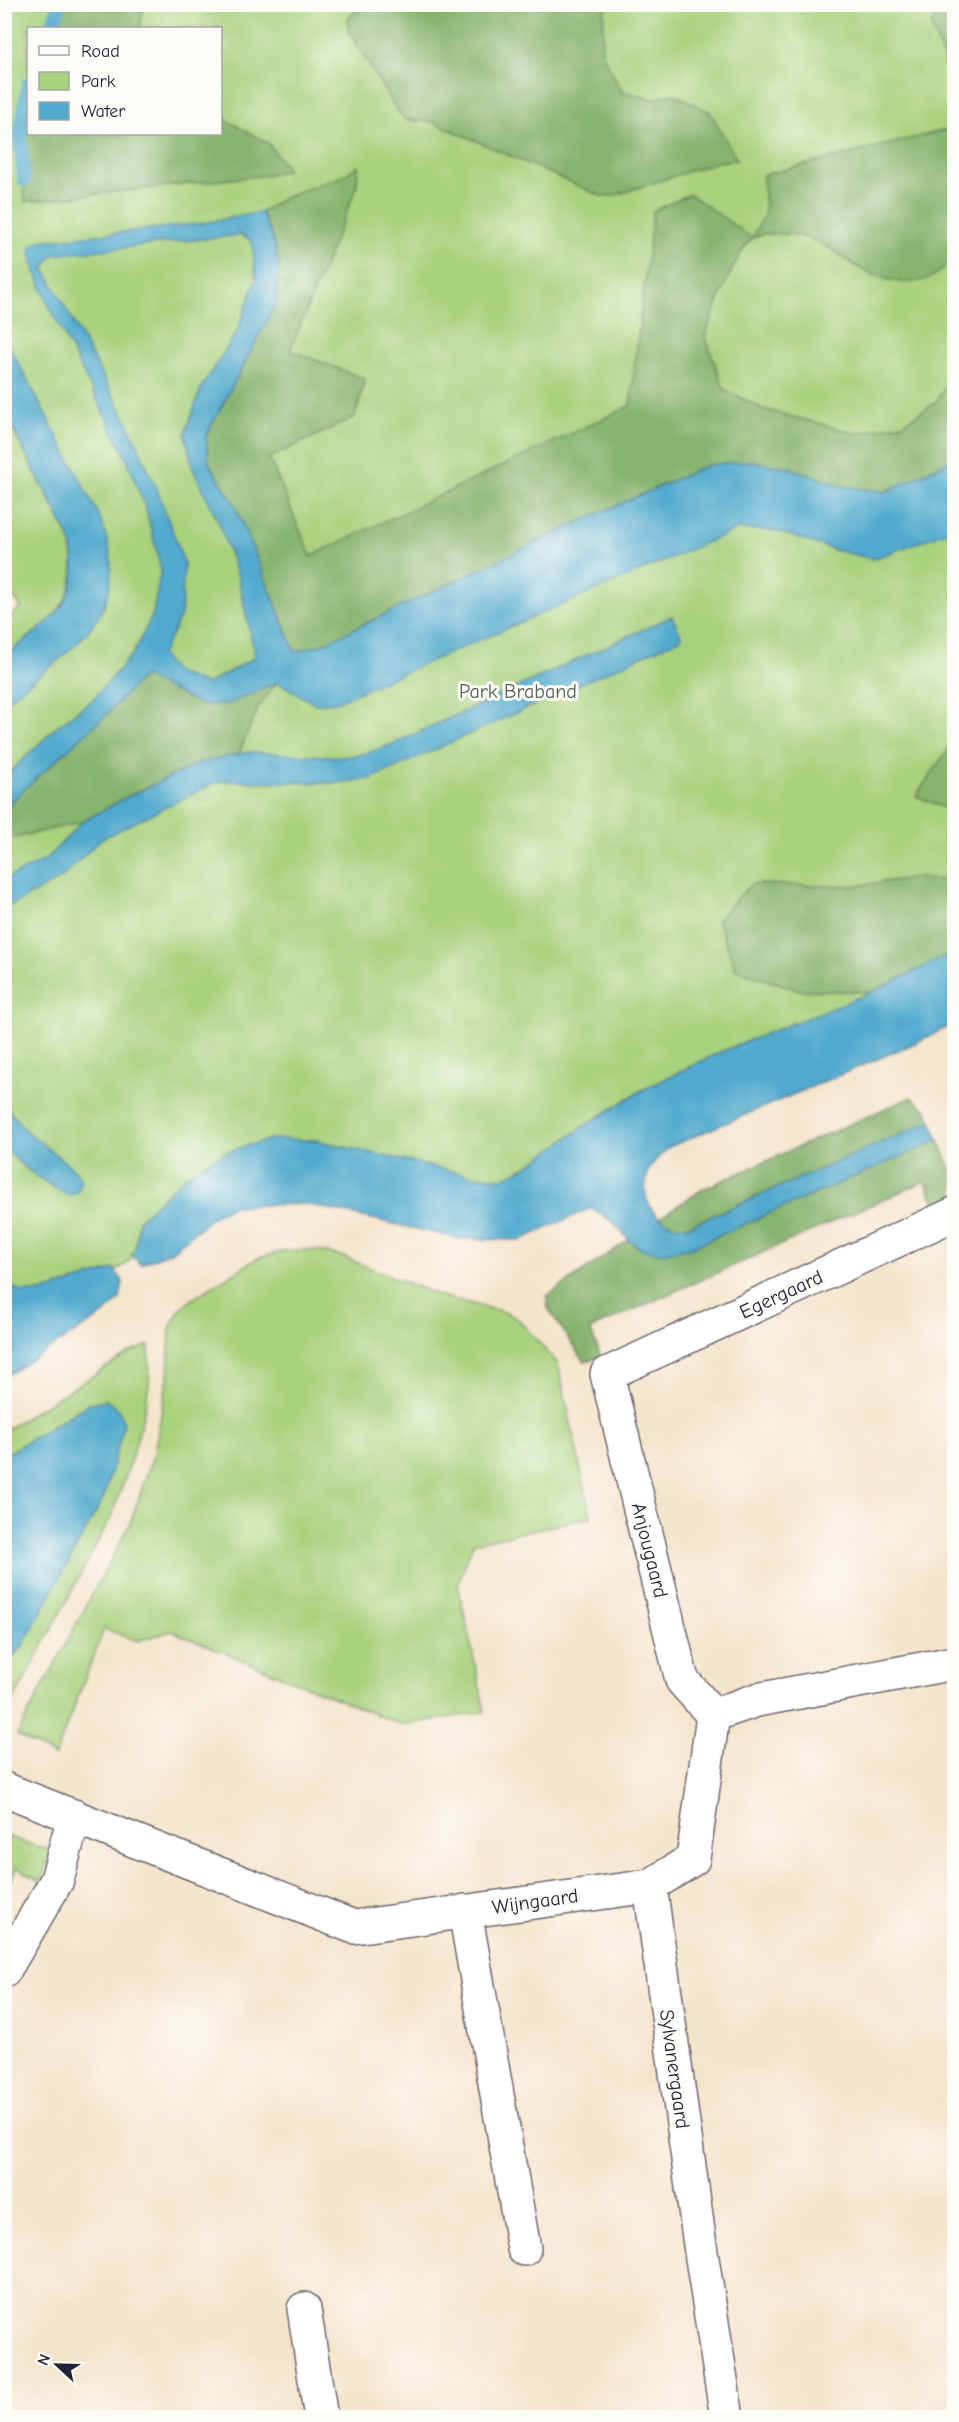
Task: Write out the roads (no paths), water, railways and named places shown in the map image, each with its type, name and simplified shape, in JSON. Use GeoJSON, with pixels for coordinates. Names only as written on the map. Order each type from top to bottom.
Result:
{"type":"FeatureCollection","features":[{"type":"Feature","properties":{"kind":"street","name":"Egergaard"},"geometry":{"type":"LineString","coordinates":[[607,1374],[954,1214]]}},
{"type":"Feature","properties":{"kind":"street","name":"Anjougaard"},"geometry":{"type":"LineString","coordinates":[[607,1374],[682,1680],[713,1715]]}},
{"type":"Feature","properties":{"kind":"street"},"geometry":{"type":"LineString","coordinates":[[713,1715],[757,1700],[954,1663]]}},
{"type":"Feature","properties":{"kind":"street","name":"Wijngaard"},"geometry":{"type":"LineString","coordinates":[[4,1789],[354,1927],[650,1886],[693,1859],[713,1715]]}},
{"type":"Feature","properties":{"kind":"street"},"geometry":{"type":"LineString","coordinates":[[4,1971],[57,1880],[74,1816]]}},
{"type":"Feature","properties":{"kind":"street","name":"Sylvanergaard"},"geometry":{"type":"LineString","coordinates":[[650,1886],[701,2252],[727,2418]]}},
{"type":"Feature","properties":{"kind":"street"},"geometry":{"type":"LineString","coordinates":[[465,1911],[524,2249]]}},
{"type":"Feature","properties":{"kind":"street"},"geometry":{"type":"LineString","coordinates":[[304,2309],[321,2418]]}},
{"type":"Feature","properties":{"kind":"water"},"geometry":{"type":"Polygon","coordinates":[[[261,212],[273,239],[279,265],[275,305],[206,436],[209,464],[234,503],[295,652],[320,645],[577,523],[708,465],[750,461],[790,468],[842,486],[885,492],[954,459],[954,529],[873,559],[835,550],[776,531],[738,529],[336,702],[315,704],[277,682],[227,704],[201,705],[143,676],[108,713],[20,793],[5,810],[5,777],[56,727],[92,700],[134,652],[153,614],[161,569],[147,513],[127,459],[47,302],[31,259],[31,246],[40,241],[197,224],[261,212]],[[241,235],[53,255],[44,268],[128,423],[156,487],[184,562],[181,616],[161,655],[176,673],[207,684],[255,657],[238,577],[219,523],[193,469],[185,434],[201,388],[237,332],[256,280],[252,241],[241,235]]]}},
{"type":"Feature","properties":{"kind":"water"},"geometry":{"type":"Polygon","coordinates":[[[4,336],[97,511],[109,546],[111,576],[106,601],[94,624],[55,663],[5,702],[5,656],[36,632],[60,608],[68,595],[73,561],[70,539],[5,413],[4,336]]]}},
{"type":"Feature","properties":{"kind":"water"},"geometry":{"type":"Polygon","coordinates":[[[672,616],[682,638],[370,779],[334,783],[224,781],[214,783],[101,839],[60,879],[12,905],[5,906],[5,879],[45,860],[82,822],[123,799],[199,763],[248,752],[345,757],[367,753],[388,746],[672,616]]]}},
{"type":"Feature","properties":{"kind":"water"},"geometry":{"type":"Polygon","coordinates":[[[954,952],[954,1024],[913,1044],[669,1147],[651,1165],[646,1179],[647,1201],[658,1217],[677,1225],[689,1226],[931,1121],[939,1140],[692,1247],[660,1253],[641,1249],[629,1240],[613,1222],[591,1208],[521,1240],[460,1239],[306,1204],[233,1206],[215,1215],[171,1252],[140,1264],[131,1254],[135,1250],[139,1219],[189,1173],[225,1152],[271,1139],[315,1140],[473,1176],[503,1178],[529,1165],[590,1122],[642,1090],[720,1052],[872,992],[954,952]]]}},
{"type":"Feature","properties":{"kind":"water"},"geometry":{"type":"Polygon","coordinates":[[[4,1104],[26,1131],[75,1170],[81,1180],[78,1191],[69,1196],[60,1191],[27,1169],[5,1149],[4,1104]]]}},
{"type":"Feature","properties":{"kind":"water"},"geometry":{"type":"Polygon","coordinates":[[[114,1269],[123,1281],[120,1299],[103,1315],[5,1377],[5,1284],[23,1292],[41,1292],[114,1269]]]}},
{"type":"Feature","properties":{"kind":"water"},"geometry":{"type":"Polygon","coordinates":[[[106,1400],[119,1410],[124,1423],[104,1497],[22,1647],[5,1665],[5,1455],[90,1403],[106,1400]]]}},
{"type":"Feature","properties":{"kind":"waterway"},"geometry":{"type":"LineString","coordinates":[[51,27],[60,4]]}},
{"type":"Feature","properties":{"kind":"waterway"},"geometry":{"type":"LineString","coordinates":[[24,180],[20,136],[27,90]]}},
{"type":"Feature","properties":{"kind":"park label","name":"Park Braband"},"geometry":{"type":"Point","coordinates":[518,691]}}]}
